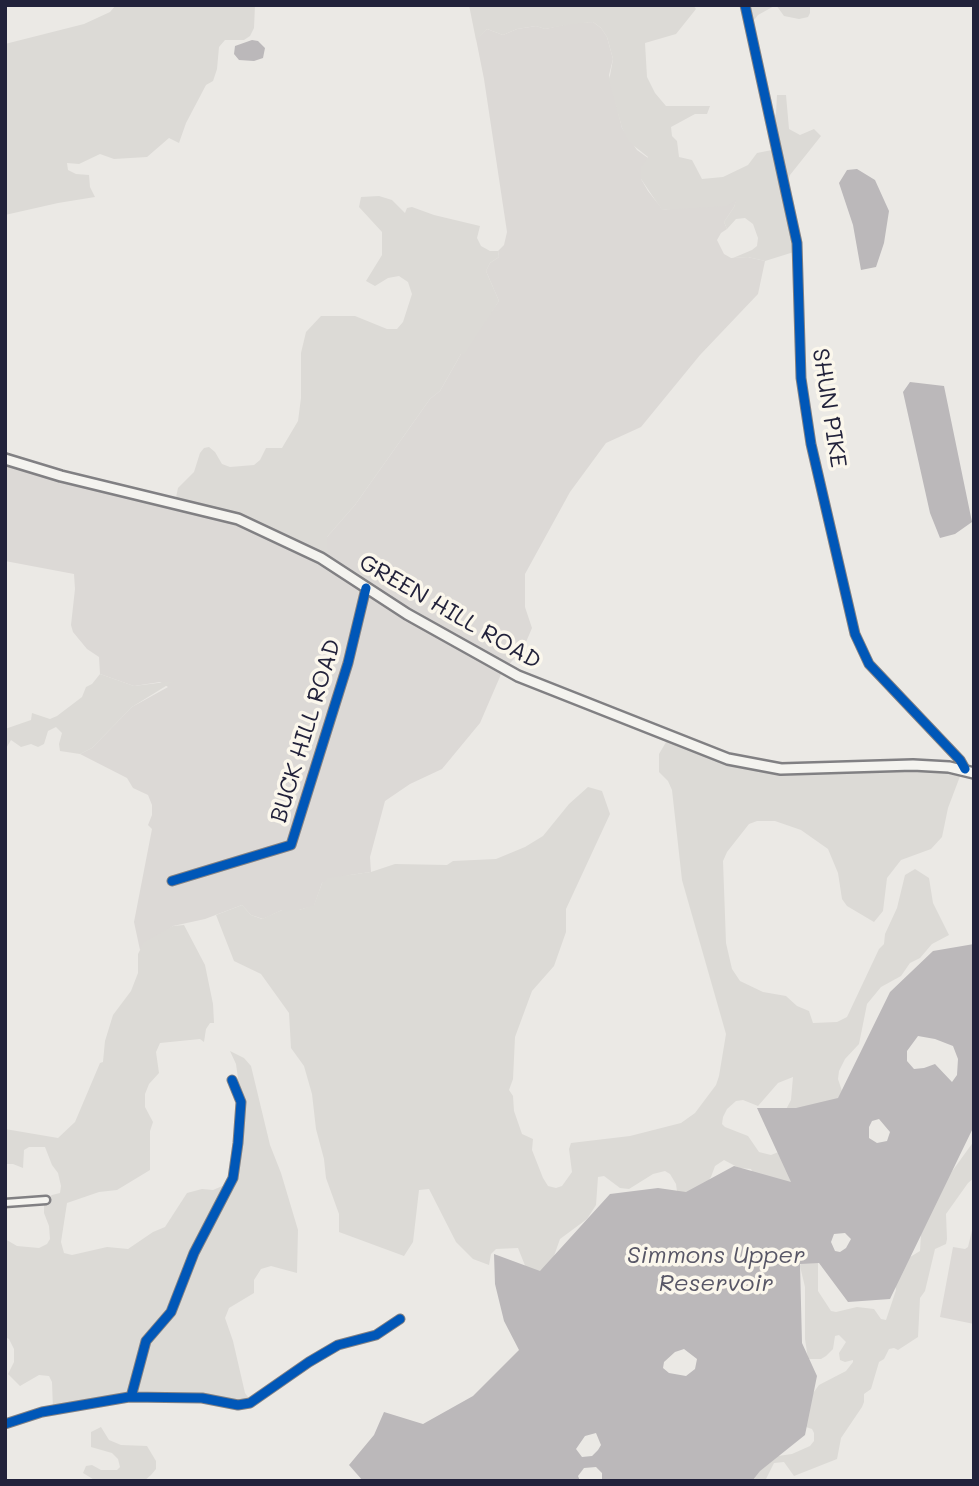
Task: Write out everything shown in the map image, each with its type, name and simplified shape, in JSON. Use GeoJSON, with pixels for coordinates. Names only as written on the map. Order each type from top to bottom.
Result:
{"type":"FeatureCollection","features":[{"type":"Feature","properties":{"kind":"main road","name":"GREEN HILL ROAD"},"geometry":{"type":"LineString","coordinates":[[5,459],[71,479],[238,519],[321,558],[407,614],[519,676],[728,759],[781,769],[894,764],[970,771]]}},
{"type":"Feature","properties":{"kind":"street","name":"SHUN PIKE"},"geometry":{"type":"LineString","coordinates":[[745,5],[797,243],[800,368],[811,444],[855,634],[869,664],[970,771]]}},
{"type":"Feature","properties":{"kind":"street","name":"BUCK HILL ROAD"},"geometry":{"type":"LineString","coordinates":[[172,881],[291,845],[348,663],[366,589]]}},
{"type":"Feature","properties":{"kind":"street"},"geometry":{"type":"LineString","coordinates":[[131,1397],[146,1342],[171,1312],[194,1253],[233,1178],[241,1102],[232,1080]]}},
{"type":"Feature","properties":{"kind":"street"},"geometry":{"type":"LineString","coordinates":[[5,1203],[46,1200]]}},
{"type":"Feature","properties":{"kind":"street"},"geometry":{"type":"LineString","coordinates":[[5,1424],[42,1412],[131,1397],[202,1398],[238,1405],[250,1403],[319,1356],[347,1342],[376,1335],[400,1319]]}},
{"type":"Feature","properties":{"kind":"shaded area"},"geometry":{"type":"Polygon","coordinates":[[[116,5],[255,5],[254,28],[244,40],[225,40],[219,47],[213,81],[206,85],[179,143],[169,138],[147,157],[114,159],[100,154],[79,164],[67,163],[68,170],[89,175],[90,187],[95,197],[5,215],[5,44],[84,24],[110,12],[116,5]]]}},
{"type":"Feature","properties":{"kind":"shaded area"},"geometry":{"type":"Polygon","coordinates":[[[469,5],[693,5],[696,9],[676,34],[645,43],[647,77],[666,106],[710,106],[707,114],[695,114],[671,127],[672,136],[677,141],[679,157],[692,160],[702,179],[723,177],[748,165],[757,153],[777,149],[772,121],[776,114],[777,95],[786,95],[789,129],[800,135],[814,129],[821,136],[790,175],[785,189],[797,251],[765,261],[748,257],[733,258],[757,246],[758,238],[753,224],[745,218],[736,219],[727,229],[724,222],[736,200],[727,206],[662,210],[641,179],[641,167],[648,157],[629,142],[622,128],[609,81],[613,59],[607,37],[593,22],[545,29],[536,26],[517,29],[503,35],[487,29],[476,40],[469,5]]]}},
{"type":"Feature","properties":{"kind":"shaded area"},"geometry":{"type":"Polygon","coordinates":[[[745,5],[776,5],[758,15],[750,25],[745,5]]]}},
{"type":"Feature","properties":{"kind":"shaded area"},"geometry":{"type":"Polygon","coordinates":[[[776,5],[810,5],[810,13],[808,17],[799,19],[784,16],[776,5]]]}},
{"type":"Feature","properties":{"kind":"shaded area"},"geometry":{"type":"Polygon","coordinates":[[[593,22],[607,37],[613,59],[609,75],[622,128],[637,150],[648,158],[641,179],[648,191],[663,210],[737,199],[724,222],[727,229],[717,240],[724,254],[731,258],[748,257],[765,261],[758,294],[700,355],[641,427],[606,443],[570,492],[525,574],[525,607],[532,628],[523,649],[502,672],[480,723],[442,769],[410,784],[385,801],[370,857],[371,872],[322,883],[314,906],[299,910],[282,910],[263,919],[251,915],[242,905],[205,919],[173,926],[140,950],[134,922],[152,829],[148,825],[152,805],[148,795],[133,788],[127,778],[80,754],[92,748],[132,707],[168,687],[160,682],[134,686],[100,674],[99,657],[87,649],[73,632],[71,625],[74,574],[5,561],[5,459],[327,537],[355,505],[430,399],[440,391],[461,354],[499,301],[486,271],[490,263],[499,257],[498,251],[504,245],[507,232],[476,39],[487,29],[503,35],[517,29],[536,26],[545,29],[593,22]]]}},
{"type":"Feature","properties":{"kind":"shaded area"},"geometry":{"type":"Polygon","coordinates":[[[379,196],[392,200],[405,213],[407,208],[412,207],[480,226],[477,238],[481,246],[490,251],[498,251],[499,257],[490,263],[486,271],[499,301],[465,354],[461,354],[440,391],[430,399],[355,505],[327,537],[328,561],[278,537],[175,502],[178,488],[194,472],[204,448],[209,447],[222,464],[230,467],[254,465],[266,448],[282,448],[298,421],[301,353],[306,332],[321,316],[355,316],[387,329],[397,329],[403,322],[412,294],[408,282],[399,276],[388,278],[375,286],[366,281],[382,255],[382,232],[359,207],[361,197],[379,196]]]}},
{"type":"Feature","properties":{"kind":"shaded area"},"geometry":{"type":"Polygon","coordinates":[[[100,674],[134,686],[174,681],[132,707],[92,748],[80,754],[60,751],[62,733],[56,727],[48,731],[44,744],[38,747],[31,744],[21,747],[11,740],[5,750],[5,729],[31,720],[32,713],[50,719],[57,716],[82,697],[86,687],[100,674]]]}},
{"type":"Feature","properties":{"kind":"shaded area"},"geometry":{"type":"Polygon","coordinates":[[[669,737],[766,768],[827,766],[962,771],[948,808],[942,837],[931,849],[901,860],[887,878],[883,911],[874,922],[847,906],[842,899],[838,873],[828,849],[801,830],[775,821],[749,824],[723,861],[726,943],[732,969],[740,981],[763,992],[786,996],[797,1006],[809,1011],[813,1023],[837,1022],[847,1017],[879,949],[884,944],[905,875],[915,869],[929,878],[933,903],[949,935],[932,944],[920,958],[910,963],[901,976],[881,987],[867,1004],[859,1044],[845,1059],[839,1071],[838,1079],[842,1091],[838,1102],[781,1119],[791,1100],[793,1077],[778,1083],[758,1106],[743,1100],[736,1101],[727,1109],[722,1124],[725,1127],[748,1136],[759,1152],[771,1155],[781,1151],[792,1182],[788,1192],[756,1180],[751,1169],[739,1168],[724,1160],[715,1166],[705,1185],[678,1199],[676,1184],[665,1171],[653,1174],[629,1189],[620,1188],[604,1176],[598,1177],[596,1205],[587,1219],[560,1239],[548,1273],[528,1273],[518,1248],[496,1249],[491,1254],[489,1265],[473,1259],[456,1242],[429,1189],[419,1190],[413,1242],[404,1256],[339,1232],[339,1214],[326,1178],[312,1094],[304,1066],[291,1048],[289,1013],[261,974],[234,961],[216,915],[242,905],[251,915],[262,919],[282,910],[299,910],[314,905],[322,883],[328,878],[371,872],[395,864],[447,865],[453,861],[496,859],[543,836],[569,804],[588,787],[602,791],[610,814],[566,909],[566,932],[554,966],[532,991],[515,1037],[513,1079],[509,1090],[513,1096],[514,1111],[522,1134],[533,1139],[532,1150],[543,1178],[548,1186],[562,1186],[572,1172],[569,1149],[571,1143],[630,1136],[681,1123],[695,1113],[716,1085],[719,1076],[726,1034],[682,880],[672,790],[659,772],[659,754],[669,737]]]}},
{"type":"Feature","properties":{"kind":"shaded area"},"geometry":{"type":"Polygon","coordinates":[[[184,925],[205,965],[214,1023],[210,1023],[206,1029],[204,1042],[200,1039],[160,1043],[156,1052],[159,1073],[149,1084],[145,1094],[145,1107],[153,1122],[150,1131],[150,1170],[117,1190],[99,1192],[67,1203],[61,1242],[64,1253],[72,1255],[107,1247],[128,1249],[165,1227],[187,1193],[202,1189],[213,1190],[232,1182],[238,1078],[230,1051],[244,1058],[251,1066],[270,1145],[298,1230],[297,1273],[271,1266],[261,1269],[254,1280],[254,1293],[229,1308],[225,1318],[245,1393],[251,1401],[244,1405],[213,1399],[130,1397],[53,1410],[52,1382],[49,1376],[39,1375],[20,1386],[8,1374],[14,1362],[14,1349],[5,1337],[5,1239],[17,1246],[39,1248],[47,1244],[50,1239],[44,1200],[60,1193],[61,1186],[58,1173],[45,1147],[29,1147],[24,1150],[23,1168],[5,1164],[5,1129],[58,1138],[75,1122],[100,1063],[103,1062],[105,1041],[113,1015],[131,991],[138,973],[138,954],[144,942],[173,926],[184,925]]]}},
{"type":"Feature","properties":{"kind":"shaded area"},"geometry":{"type":"Polygon","coordinates":[[[974,1141],[974,1178],[946,1214],[946,1244],[935,1249],[925,1291],[920,1298],[918,1337],[898,1350],[889,1349],[884,1359],[879,1362],[871,1389],[864,1394],[862,1407],[841,1438],[837,1459],[794,1476],[784,1462],[774,1463],[765,1481],[751,1481],[754,1474],[771,1457],[792,1454],[810,1446],[814,1441],[814,1433],[812,1429],[803,1426],[811,1396],[819,1385],[846,1371],[853,1362],[840,1360],[839,1353],[846,1342],[839,1335],[835,1336],[833,1349],[826,1356],[821,1359],[808,1359],[805,1339],[805,1287],[800,1266],[803,1257],[818,1256],[818,1291],[831,1311],[857,1307],[874,1309],[881,1319],[886,1320],[896,1290],[894,1278],[897,1265],[920,1251],[921,1234],[945,1181],[974,1141]]]}},
{"type":"Feature","properties":{"kind":"shaded area"},"geometry":{"type":"Polygon","coordinates":[[[974,1222],[974,1324],[940,1317],[953,1247],[968,1247],[974,1222]]]}},
{"type":"Feature","properties":{"kind":"shaded area"},"geometry":{"type":"Polygon","coordinates":[[[101,1427],[109,1440],[121,1445],[147,1446],[156,1461],[156,1469],[151,1475],[144,1481],[96,1481],[83,1473],[86,1466],[92,1465],[101,1470],[117,1470],[120,1467],[118,1459],[112,1453],[91,1447],[91,1432],[101,1427]]]}},
{"type":"Feature","properties":{"kind":"water"},"geometry":{"type":"Polygon","coordinates":[[[252,40],[258,41],[265,48],[263,58],[254,61],[239,60],[234,54],[235,46],[252,40]]]}},
{"type":"Feature","properties":{"kind":"water"},"geometry":{"type":"Polygon","coordinates":[[[857,169],[875,180],[889,211],[884,243],[876,267],[861,270],[853,225],[839,183],[847,170],[857,169]]]}},
{"type":"Feature","properties":{"kind":"water"},"geometry":{"type":"Polygon","coordinates":[[[910,382],[944,386],[972,522],[955,534],[940,538],[930,513],[903,392],[910,382]]]}},
{"type":"Feature","properties":{"kind":"water","name":"Simmons Upper Reservoir"},"geometry":{"type":"Polygon","coordinates":[[[974,944],[974,1126],[890,1299],[848,1302],[819,1263],[800,1264],[802,1343],[817,1376],[805,1435],[760,1471],[752,1481],[602,1481],[602,1473],[596,1467],[584,1468],[578,1476],[580,1481],[363,1481],[349,1465],[374,1435],[384,1412],[423,1424],[473,1396],[519,1350],[504,1321],[495,1284],[494,1254],[540,1271],[610,1194],[658,1188],[686,1192],[734,1166],[791,1182],[757,1108],[796,1108],[838,1098],[890,992],[933,951],[974,944]],[[918,1036],[907,1051],[907,1061],[914,1069],[935,1064],[952,1082],[957,1075],[958,1059],[953,1046],[918,1036]],[[879,1119],[872,1121],[869,1138],[877,1143],[887,1141],[890,1132],[879,1119]],[[845,1233],[834,1234],[831,1242],[835,1251],[840,1252],[851,1239],[845,1233]],[[684,1349],[675,1352],[664,1362],[663,1368],[669,1373],[686,1376],[695,1369],[697,1359],[684,1349]],[[596,1433],[585,1436],[576,1449],[582,1457],[592,1456],[601,1445],[596,1433]]]}},
{"type":"Feature","properties":{"kind":"cycle path"},"geometry":{"type":"LineString","coordinates":[[745,5],[797,243],[801,378],[811,444],[855,634],[869,664],[960,760],[965,769]]}},
{"type":"Feature","properties":{"kind":"cycle path"},"geometry":{"type":"LineString","coordinates":[[172,881],[291,845],[348,663],[366,588]]}},
{"type":"Feature","properties":{"kind":"cycle path"},"geometry":{"type":"LineString","coordinates":[[131,1397],[146,1341],[171,1312],[194,1253],[233,1178],[241,1102],[232,1080]]}},
{"type":"Feature","properties":{"kind":"cycle path"},"geometry":{"type":"LineString","coordinates":[[5,1424],[42,1412],[129,1397],[202,1398],[238,1405],[250,1403],[338,1345],[376,1335],[400,1319]]}}]}
